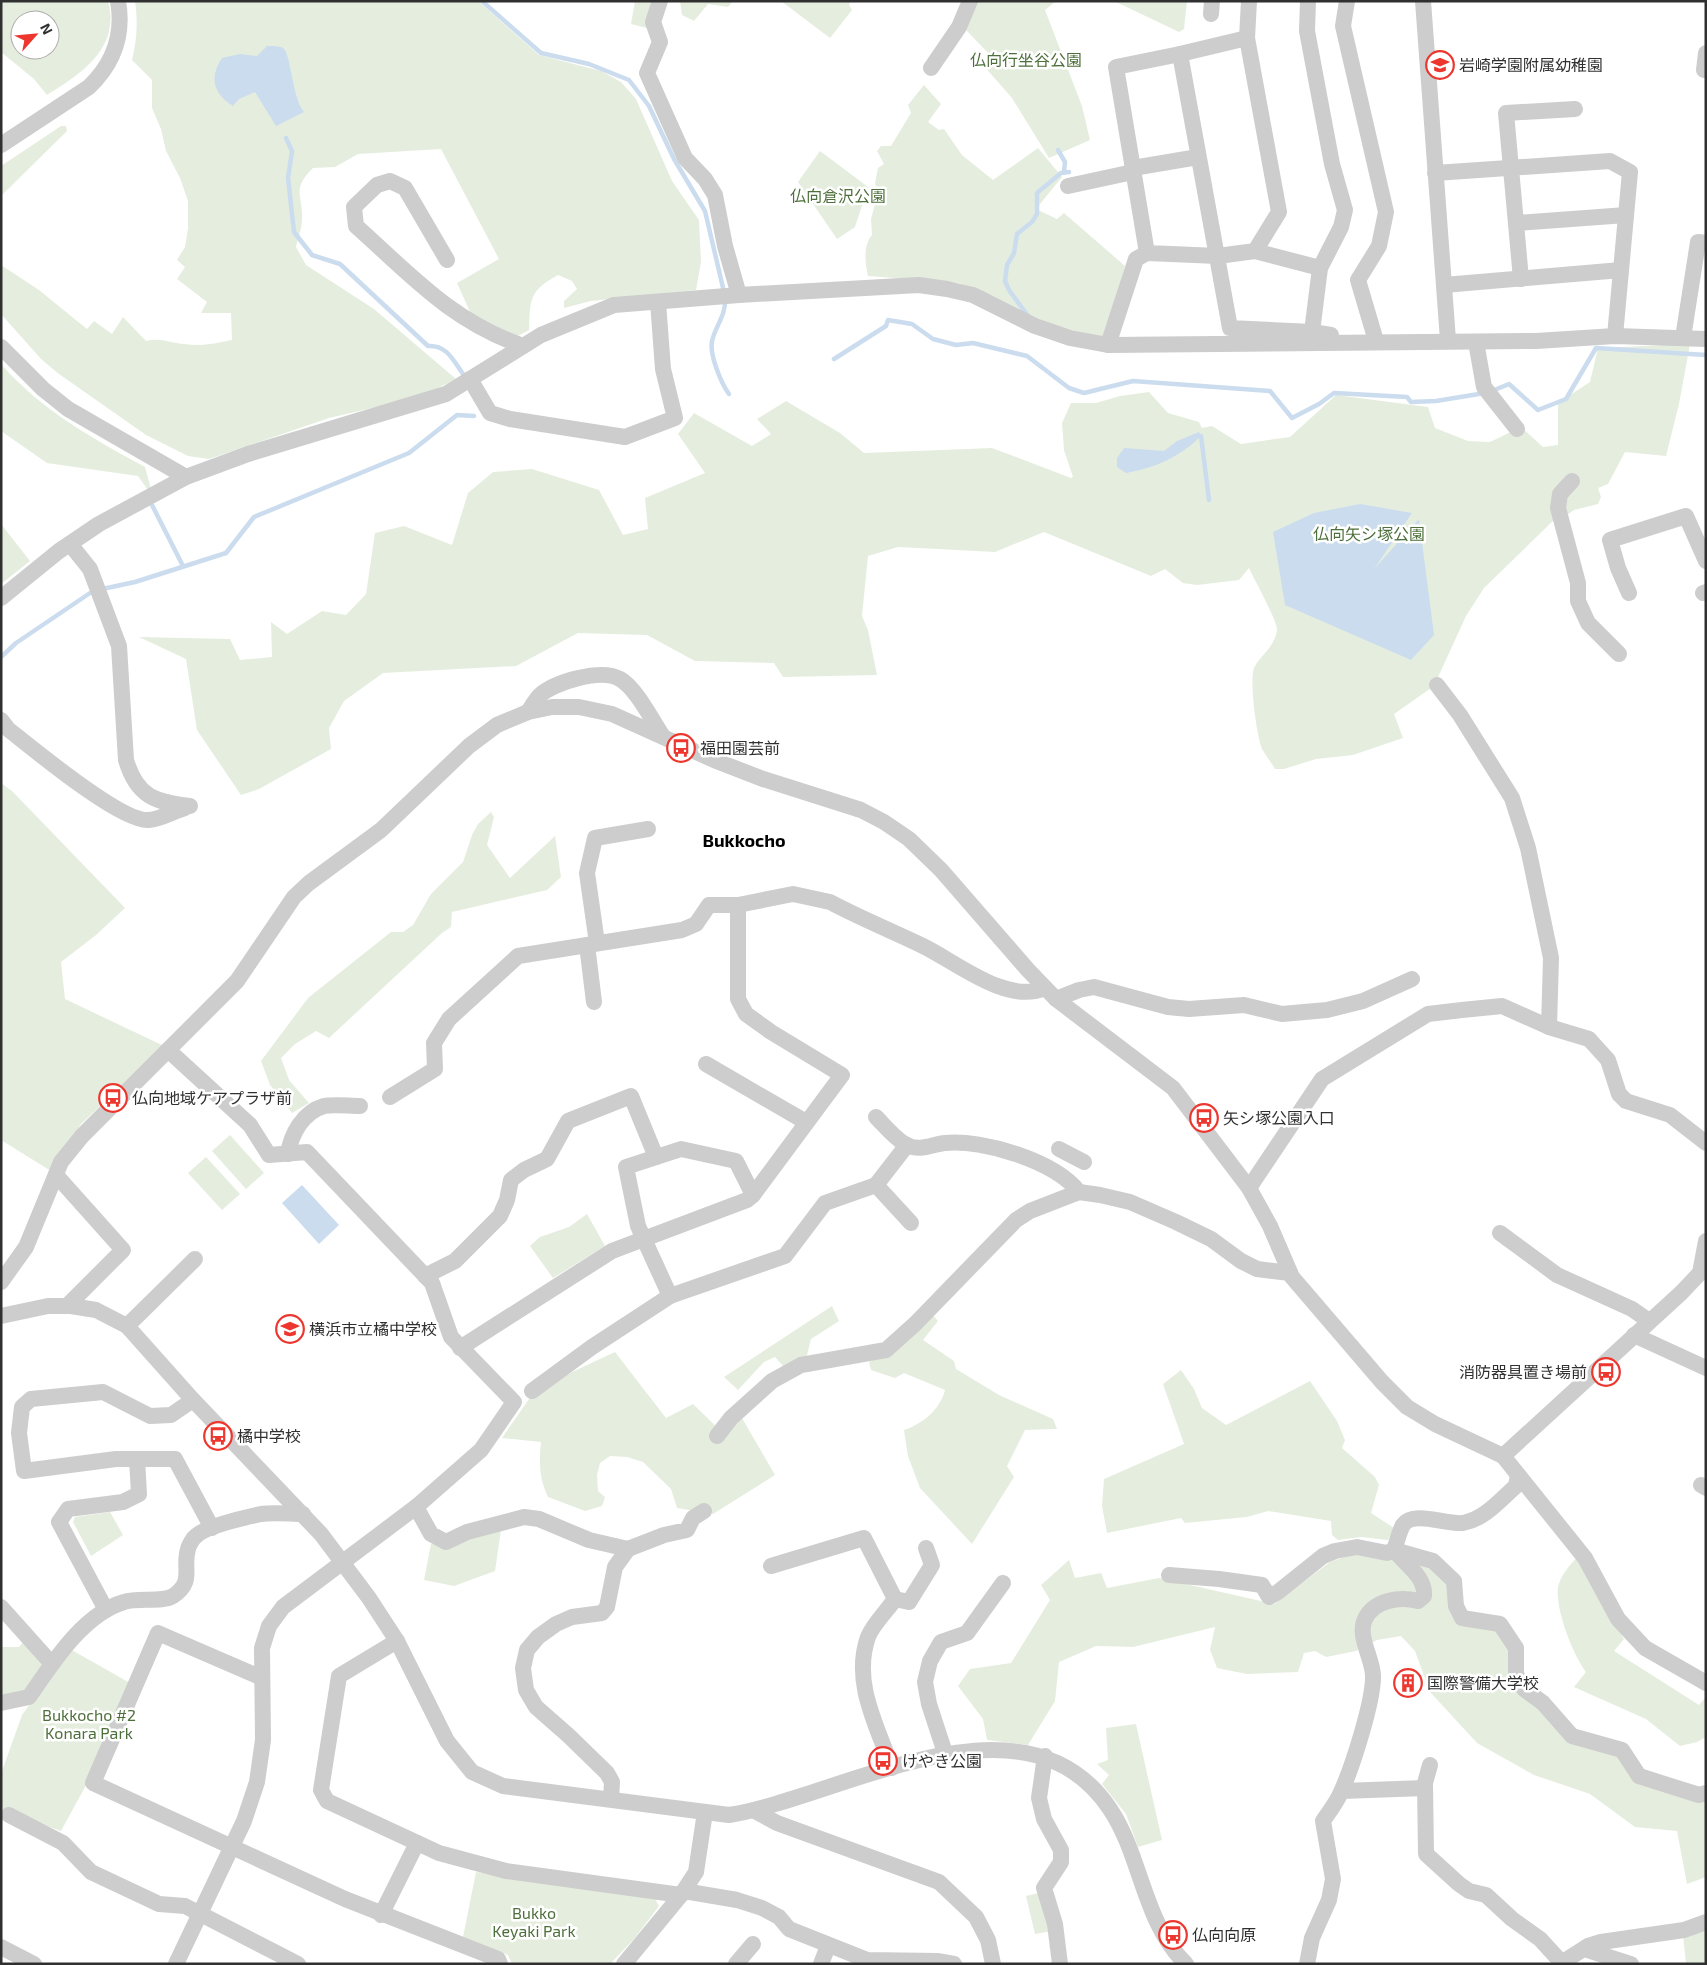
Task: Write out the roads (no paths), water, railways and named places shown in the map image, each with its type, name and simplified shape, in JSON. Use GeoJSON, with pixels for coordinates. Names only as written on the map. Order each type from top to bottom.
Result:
{"type":"FeatureCollection","features":[{"type":"Feature","properties":{"kind":"street"},"geometry":{"type":"LineString","coordinates":[[1,145],[89,87],[99,77],[115,52],[119,36],[118,1]]}},
{"type":"Feature","properties":{"kind":"street"},"geometry":{"type":"LineString","coordinates":[[660,1],[653,22],[660,42],[647,73],[685,158],[705,179],[714,195],[725,246],[739,295]]}},
{"type":"Feature","properties":{"kind":"street"},"geometry":{"type":"LineString","coordinates":[[931,68],[958,27],[970,1]]}},
{"type":"Feature","properties":{"kind":"street"},"geometry":{"type":"LineString","coordinates":[[1248,1],[1247,38],[1279,212],[1255,251]]}},
{"type":"Feature","properties":{"kind":"street"},"geometry":{"type":"LineString","coordinates":[[1308,1],[1307,31],[1332,164],[1345,210],[1341,227],[1320,268],[1312,332]]}},
{"type":"Feature","properties":{"kind":"street"},"geometry":{"type":"LineString","coordinates":[[1348,1],[1343,26],[1386,212],[1379,246],[1358,280],[1372,341]]}},
{"type":"Feature","properties":{"kind":"street"},"geometry":{"type":"LineString","coordinates":[[1423,1],[1448,340]]}},
{"type":"Feature","properties":{"kind":"street"},"geometry":{"type":"LineString","coordinates":[[1147,252],[1116,67],[1247,38]]}},
{"type":"Feature","properties":{"kind":"street"},"geometry":{"type":"LineString","coordinates":[[1704,70],[1706,53]]}},
{"type":"Feature","properties":{"kind":"street"},"geometry":{"type":"LineString","coordinates":[[1180,54],[1230,328],[1312,332],[1372,341]]}},
{"type":"Feature","properties":{"kind":"street"},"geometry":{"type":"LineString","coordinates":[[1521,279],[1506,113],[1575,109]]}},
{"type":"Feature","properties":{"kind":"street"},"geometry":{"type":"LineString","coordinates":[[1068,186],[1198,156]]}},
{"type":"Feature","properties":{"kind":"street"},"geometry":{"type":"LineString","coordinates":[[1435,173],[1610,161],[1630,172],[1615,336]]}},
{"type":"Feature","properties":{"kind":"street"},"geometry":{"type":"LineString","coordinates":[[447,260],[405,188],[390,181],[377,184],[354,207],[356,226],[440,302],[471,323],[498,337],[523,346]]}},
{"type":"Feature","properties":{"kind":"street"},"geometry":{"type":"LineString","coordinates":[[1517,223],[1626,215]]}},
{"type":"Feature","properties":{"kind":"street"},"geometry":{"type":"LineString","coordinates":[[1684,338],[1698,242],[1706,243]]}},
{"type":"Feature","properties":{"kind":"street"},"geometry":{"type":"LineString","coordinates":[[1108,344],[1136,259],[1147,252],[1218,256],[1255,251],[1320,268]]}},
{"type":"Feature","properties":{"kind":"street"},"geometry":{"type":"LineString","coordinates":[[1444,286],[1621,270]]}},
{"type":"Feature","properties":{"kind":"street"},"geometry":{"type":"LineString","coordinates":[[1,598],[70,544],[121,512],[186,477],[248,454],[446,394],[523,346],[569,322],[614,305],[739,295],[919,285],[947,289],[973,296],[1035,326],[1070,338],[1108,344],[1448,340],[1476,342],[1536,341],[1615,336],[1706,339]]}},
{"type":"Feature","properties":{"kind":"street"},"geometry":{"type":"LineString","coordinates":[[470,379],[490,413],[510,419],[625,437],[675,418],[663,369],[658,302]]}},
{"type":"Feature","properties":{"kind":"street"},"geometry":{"type":"LineString","coordinates":[[1476,342],[1486,391],[1517,430]]}},
{"type":"Feature","properties":{"kind":"street"},"geometry":{"type":"LineString","coordinates":[[1,347],[43,389],[68,409],[186,477]]}},
{"type":"Feature","properties":{"kind":"street"},"geometry":{"type":"LineString","coordinates":[[1572,481],[1560,494],[1558,508],[1578,583],[1578,602],[1588,623],[1619,654]]}},
{"type":"Feature","properties":{"kind":"street"},"geometry":{"type":"LineString","coordinates":[[1629,593],[1618,568],[1610,540],[1656,518],[1686,516],[1706,561]]}},
{"type":"Feature","properties":{"kind":"street"},"geometry":{"type":"LineString","coordinates":[[1,720],[8,729],[66,775],[130,816],[148,820],[190,806],[161,802],[140,790],[132,778],[126,760],[119,646],[90,569],[70,544]]}},
{"type":"Feature","properties":{"kind":"street"},"geometry":{"type":"LineString","coordinates":[[528,712],[540,696],[559,684],[575,678],[600,675],[620,678],[635,694],[662,735]]}},
{"type":"Feature","properties":{"kind":"street"},"geometry":{"type":"LineString","coordinates":[[1437,685],[1460,716],[1512,798],[1528,848],[1551,958],[1549,1027]]}},
{"type":"Feature","properties":{"kind":"street"},"geometry":{"type":"LineString","coordinates":[[1,1282],[26,1247],[62,1162],[82,1136],[237,981],[277,920],[294,897],[309,882],[381,830],[469,746],[497,725],[528,712],[552,707],[579,707],[612,714],[662,735],[722,764],[860,810],[884,822],[909,839],[940,870],[1051,993],[1173,1088],[1249,1188],[1270,1226],[1290,1273],[1382,1382],[1407,1407],[1435,1424],[1503,1456],[1585,1558],[1618,1619],[1645,1648],[1706,1683]]}},
{"type":"Feature","properties":{"kind":"street"},"geometry":{"type":"LineString","coordinates":[[594,1002],[587,873],[595,838],[648,829]]}},
{"type":"Feature","properties":{"kind":"street"},"geometry":{"type":"LineString","coordinates":[[390,1097],[435,1069],[434,1044],[449,1019],[518,956],[682,930],[696,924],[709,905],[738,905],[793,894],[814,897],[830,902],[924,946],[992,984],[1034,993],[1051,993],[1094,987],[1168,1007],[1189,1009],[1244,1005],[1282,1014],[1326,1010],[1363,1001],[1412,979]]}},
{"type":"Feature","properties":{"kind":"street"},"geometry":{"type":"LineString","coordinates":[[460,1348],[612,1252],[746,1200],[752,1195],[842,1074],[771,1032],[746,1014],[738,999],[738,905]]}},
{"type":"Feature","properties":{"kind":"street"},"geometry":{"type":"LineString","coordinates":[[1249,1188],[1322,1079],[1428,1014],[1502,1006],[1549,1027],[1589,1039],[1608,1060],[1619,1094],[1626,1101],[1670,1115],[1706,1143]]}},
{"type":"Feature","properties":{"kind":"street"},"geometry":{"type":"LineString","coordinates":[[168,1050],[250,1125],[269,1155],[307,1152],[432,1283],[451,1337],[514,1402],[481,1450],[416,1507],[283,1607],[269,1626],[262,1648],[263,1740],[257,1782],[244,1821],[199,1912],[176,1964]]}},
{"type":"Feature","properties":{"kind":"street"},"geometry":{"type":"LineString","coordinates":[[706,1064],[806,1122]]}},
{"type":"Feature","properties":{"kind":"street"},"geometry":{"type":"LineString","coordinates":[[425,1276],[455,1261],[500,1216],[507,1200],[511,1180],[524,1170],[547,1159],[568,1121],[631,1096],[656,1158]]}},
{"type":"Feature","properties":{"kind":"street"},"geometry":{"type":"LineString","coordinates":[[288,1154],[290,1140],[299,1124],[309,1115],[324,1106],[360,1106]]}},
{"type":"Feature","properties":{"kind":"street"},"geometry":{"type":"LineString","coordinates":[[876,1117],[907,1145],[918,1148],[946,1143],[993,1146],[1016,1154],[1061,1176],[1073,1184],[1079,1192]]}},
{"type":"Feature","properties":{"kind":"street"},"geometry":{"type":"LineString","coordinates":[[532,1390],[592,1347],[670,1296],[785,1256],[825,1202],[876,1185],[907,1145]]}},
{"type":"Feature","properties":{"kind":"street"},"geometry":{"type":"LineString","coordinates":[[670,1296],[638,1226],[626,1167],[681,1149],[736,1161],[752,1195]]}},
{"type":"Feature","properties":{"kind":"street"},"geometry":{"type":"LineString","coordinates":[[1061,1176],[1072,1155]]}},
{"type":"Feature","properties":{"kind":"street"},"geometry":{"type":"LineString","coordinates":[[56,1174],[124,1250],[67,1306]]}},
{"type":"Feature","properties":{"kind":"street"},"geometry":{"type":"LineString","coordinates":[[876,1185],[911,1222]]}},
{"type":"Feature","properties":{"kind":"street"},"geometry":{"type":"LineString","coordinates":[[717,1436],[731,1418],[772,1381],[801,1366],[886,1350],[915,1324],[1016,1220],[1030,1211],[1079,1192],[1130,1202],[1211,1239],[1241,1261],[1257,1269],[1290,1273]]}},
{"type":"Feature","properties":{"kind":"street"},"geometry":{"type":"LineString","coordinates":[[1500,1233],[1557,1276],[1632,1310],[1649,1321]]}},
{"type":"Feature","properties":{"kind":"street"},"geometry":{"type":"LineString","coordinates":[[1503,1456],[1649,1321],[1703,1274],[1706,1241]]}},
{"type":"Feature","properties":{"kind":"street"},"geometry":{"type":"LineString","coordinates":[[127,1326],[195,1260]]}},
{"type":"Feature","properties":{"kind":"street"},"geometry":{"type":"LineString","coordinates":[[1,1316],[48,1306],[67,1306],[96,1310],[127,1326],[144,1342],[193,1400],[303,1514],[342,1561],[397,1641],[447,1741],[472,1772],[503,1786],[728,1816],[755,1811],[892,1768],[946,1756],[1000,1750],[1045,1756],[1069,1768],[1102,1797],[1117,1819],[1156,1922],[1170,1945],[1186,1964]]}},
{"type":"Feature","properties":{"kind":"street"},"geometry":{"type":"LineString","coordinates":[[1634,1335],[1706,1368]]}},
{"type":"Feature","properties":{"kind":"street"},"geometry":{"type":"LineString","coordinates":[[193,1400],[171,1415],[150,1416],[103,1392],[31,1399],[22,1407],[19,1433],[24,1471],[116,1459],[175,1460],[212,1528]]}},
{"type":"Feature","properties":{"kind":"street"},"geometry":{"type":"LineString","coordinates":[[106,1610],[60,1522],[68,1509],[123,1502],[139,1494],[137,1459]]}},
{"type":"Feature","properties":{"kind":"street"},"geometry":{"type":"LineString","coordinates":[[1394,1550],[1405,1522],[1418,1518],[1462,1523],[1477,1518],[1516,1486],[1518,1475]]}},
{"type":"Feature","properties":{"kind":"street"},"geometry":{"type":"LineString","coordinates":[[416,1507],[431,1534],[446,1542],[467,1532],[524,1517],[539,1519],[589,1540],[628,1550]]}},
{"type":"Feature","properties":{"kind":"street"},"geometry":{"type":"LineString","coordinates":[[611,1799],[612,1782],[606,1774],[536,1707],[526,1690],[523,1668],[527,1650],[538,1636],[556,1624],[572,1617],[602,1612],[607,1607],[614,1567],[628,1550],[664,1535],[687,1530],[692,1518],[704,1511]]}},
{"type":"Feature","properties":{"kind":"street"},"geometry":{"type":"LineString","coordinates":[[1,1703],[29,1697],[52,1664],[96,1615],[124,1601],[147,1598],[167,1600],[184,1588],[187,1579],[188,1549],[196,1536],[212,1528],[262,1514],[303,1514]]}},
{"type":"Feature","properties":{"kind":"street"},"geometry":{"type":"LineString","coordinates":[[771,1566],[864,1538],[895,1599]]}},
{"type":"Feature","properties":{"kind":"street"},"geometry":{"type":"LineString","coordinates":[[1169,1575],[1262,1585],[1269,1597],[1323,1556],[1335,1551],[1357,1547],[1387,1553],[1394,1550],[1433,1561],[1454,1581],[1456,1606],[1462,1618],[1500,1624],[1516,1648],[1516,1674],[1524,1689],[1543,1703],[1572,1736],[1622,1750],[1638,1776],[1699,1795],[1706,1793]]}},
{"type":"Feature","properties":{"kind":"street"},"geometry":{"type":"LineString","coordinates":[[895,1599],[909,1602],[932,1565],[926,1548]]}},
{"type":"Feature","properties":{"kind":"street"},"geometry":{"type":"LineString","coordinates":[[1307,1964],[1312,1938],[1329,1900],[1333,1879],[1322,1821],[1342,1791],[1371,1698],[1373,1674],[1362,1628],[1365,1618],[1373,1608],[1384,1602],[1400,1599],[1418,1601],[1424,1596],[1425,1587],[1419,1576],[1394,1550]]}},
{"type":"Feature","properties":{"kind":"street"},"geometry":{"type":"LineString","coordinates":[[946,1756],[929,1704],[925,1682],[930,1661],[941,1642],[967,1633],[1003,1583]]}},
{"type":"Feature","properties":{"kind":"street"},"geometry":{"type":"LineString","coordinates":[[892,1768],[864,1689],[862,1672],[869,1636],[895,1599]]}},
{"type":"Feature","properties":{"kind":"street"},"geometry":{"type":"LineString","coordinates":[[1,1607],[52,1664]]}},
{"type":"Feature","properties":{"kind":"street"},"geometry":{"type":"LineString","coordinates":[[262,1678],[158,1633],[93,1784],[382,1915],[498,1959],[500,1964]]}},
{"type":"Feature","properties":{"kind":"street"},"geometry":{"type":"LineString","coordinates":[[397,1641],[339,1676],[321,1790],[327,1801],[439,1853],[506,1871],[738,1900],[762,1908],[779,1917],[789,1929],[867,1960],[938,1961],[954,1964]]}},
{"type":"Feature","properties":{"kind":"street"},"geometry":{"type":"LineString","coordinates":[[1045,1756],[1039,1798],[1044,1819],[1061,1850],[1061,1862],[1044,1888],[1055,1924],[1060,1964]]}},
{"type":"Feature","properties":{"kind":"street"},"geometry":{"type":"LineString","coordinates":[[1430,1765],[1425,1788],[1426,1854],[1459,1884],[1470,1891],[1486,1895],[1512,1919],[1540,1939],[1561,1963],[1584,1949],[1601,1942],[1684,1930],[1706,1922]]}},
{"type":"Feature","properties":{"kind":"street"},"geometry":{"type":"LineString","coordinates":[[1342,1791],[1425,1788]]}},
{"type":"Feature","properties":{"kind":"street"},"geometry":{"type":"LineString","coordinates":[[755,1811],[777,1822],[940,1882],[976,1917],[988,1940],[993,1964]]}},
{"type":"Feature","properties":{"kind":"street"},"geometry":{"type":"LineString","coordinates":[[624,1964],[639,1948],[696,1872],[705,1812]]}},
{"type":"Feature","properties":{"kind":"street"},"geometry":{"type":"LineString","coordinates":[[9,1815],[63,1843],[91,1872],[159,1904],[185,1906],[199,1912],[298,1964]]}},
{"type":"Feature","properties":{"kind":"street"},"geometry":{"type":"LineString","coordinates":[[382,1915],[417,1843]]}},
{"type":"Feature","properties":{"kind":"street"},"geometry":{"type":"LineString","coordinates":[[736,1964],[753,1944]]}},
{"type":"Feature","properties":{"kind":"street"},"geometry":{"type":"LineString","coordinates":[[821,1964],[828,1946]]}},
{"type":"Feature","properties":{"kind":"street"},"geometry":{"type":"LineString","coordinates":[[1,1947],[34,1964]]}},
{"type":"Feature","properties":{"kind":"street"},"geometry":{"type":"LineString","coordinates":[[1584,1949],[1631,1964]]}},
{"type":"Feature","properties":{"kind":"water"},"geometry":{"type":"Polygon","coordinates":[[[267,46],[281,47],[286,52],[297,97],[304,112],[276,126],[255,92],[239,99],[233,106],[221,96],[214,79],[215,72],[222,58],[240,54],[257,56],[267,46]]]}},
{"type":"Feature","properties":{"kind":"water"},"geometry":{"type":"Polygon","coordinates":[[[1199,432],[1201,436],[1193,443],[1176,456],[1157,465],[1126,473],[1117,467],[1117,458],[1124,448],[1164,451],[1177,441],[1199,432]]]}},
{"type":"Feature","properties":{"kind":"water"},"geometry":{"type":"Polygon","coordinates":[[[1360,504],[1412,513],[1374,569],[1419,519],[1434,635],[1411,660],[1285,605],[1273,532],[1314,513],[1360,504]]]}},
{"type":"Feature","properties":{"kind":"water"},"geometry":{"type":"Polygon","coordinates":[[[302,1185],[339,1225],[319,1244],[282,1203],[302,1185]]]}},
{"type":"Feature","properties":{"kind":"waterway"},"geometry":{"type":"LineString","coordinates":[[482,1],[541,53],[589,64],[629,80],[649,106],[674,159],[705,211],[724,292]]}},
{"type":"Feature","properties":{"kind":"waterway"},"geometry":{"type":"LineString","coordinates":[[286,138],[292,151],[288,178],[294,232],[312,255],[340,264],[428,346],[435,346],[449,354],[463,374]]}},
{"type":"Feature","properties":{"kind":"waterway"},"geometry":{"type":"LineString","coordinates":[[1058,150],[1065,162],[1064,172]]}},
{"type":"Feature","properties":{"kind":"waterway"},"geometry":{"type":"LineString","coordinates":[[1028,316],[1009,290],[1005,281],[1007,265],[1014,253],[1017,234],[1032,222],[1037,214],[1037,193],[1061,173],[1069,172]]}},
{"type":"Feature","properties":{"kind":"waterway"},"geometry":{"type":"LineString","coordinates":[[725,300],[724,311],[713,336],[712,353],[716,368],[729,394]]}},
{"type":"Feature","properties":{"kind":"waterway"},"geometry":{"type":"LineString","coordinates":[[834,359],[886,326],[888,320],[912,324],[933,339],[956,345],[973,343],[1027,356],[1069,388],[1084,393],[1133,381],[1270,391],[1292,418],[1319,404],[1334,393],[1407,397],[1411,402],[1436,401],[1485,393]]}},
{"type":"Feature","properties":{"kind":"waterway"},"geometry":{"type":"LineString","coordinates":[[1492,391],[1509,384],[1538,410],[1566,399],[1596,348],[1706,355]]}},
{"type":"Feature","properties":{"kind":"waterway"},"geometry":{"type":"LineString","coordinates":[[1,657],[16,643],[93,591],[135,582],[226,553],[254,517],[409,453],[457,415],[474,416]]}},
{"type":"Feature","properties":{"kind":"waterway"},"geometry":{"type":"LineString","coordinates":[[1201,436],[1209,500]]}},
{"type":"Feature","properties":{"kind":"waterway"},"geometry":{"type":"LineString","coordinates":[[152,505],[183,566]]}},
{"type":"Feature","properties":{"kind":"place","name":"岩崎学園附属幼稚園"},"geometry":{"type":"Point","coordinates":[1440,65]}},
{"type":"Feature","properties":{"kind":"place","name":"福田園芸前"},"geometry":{"type":"Point","coordinates":[681,748]}},
{"type":"Feature","properties":{"kind":"place","name":"仏向地域ケアプラザ前"},"geometry":{"type":"Point","coordinates":[113,1098]}},
{"type":"Feature","properties":{"kind":"place","name":"矢シ塚公園入口"},"geometry":{"type":"Point","coordinates":[1204,1118]}},
{"type":"Feature","properties":{"kind":"place","name":"横浜市立橘中学校"},"geometry":{"type":"Point","coordinates":[290,1329]}},
{"type":"Feature","properties":{"kind":"place","name":"消防器具置き場前"},"geometry":{"type":"Point","coordinates":[1606,1372]}},
{"type":"Feature","properties":{"kind":"place","name":"橘中学校"},"geometry":{"type":"Point","coordinates":[218,1436]}},
{"type":"Feature","properties":{"kind":"place","name":"国際警備大学校"},"geometry":{"type":"Point","coordinates":[1408,1683]}},
{"type":"Feature","properties":{"kind":"place","name":"けやき公園"},"geometry":{"type":"Point","coordinates":[883,1761]}},
{"type":"Feature","properties":{"kind":"place","name":"仏向向原"},"geometry":{"type":"Point","coordinates":[1173,1935]}},
{"type":"Feature","properties":{"kind":"district","name":"Bukkocho"},"geometry":{"type":"Point","coordinates":[744,841]}},
{"type":"Feature","properties":{"kind":"park label","name":"仏向行坐谷公園"},"geometry":{"type":"Point","coordinates":[1026,60]}},
{"type":"Feature","properties":{"kind":"park label","name":"仏向倉沢公園"},"geometry":{"type":"Point","coordinates":[838,196]}},
{"type":"Feature","properties":{"kind":"park label","name":"仏向矢シ塚公園"},"geometry":{"type":"Point","coordinates":[1369,534]}},
{"type":"Feature","properties":{"kind":"park label","name":"Bukkocho #2 Konara Park"},"geometry":{"type":"Point","coordinates":[89,1724]}},
{"type":"Feature","properties":{"kind":"park label","name":"Bukko Keyaki Park"},"geometry":{"type":"Point","coordinates":[534,1922]}}]}
